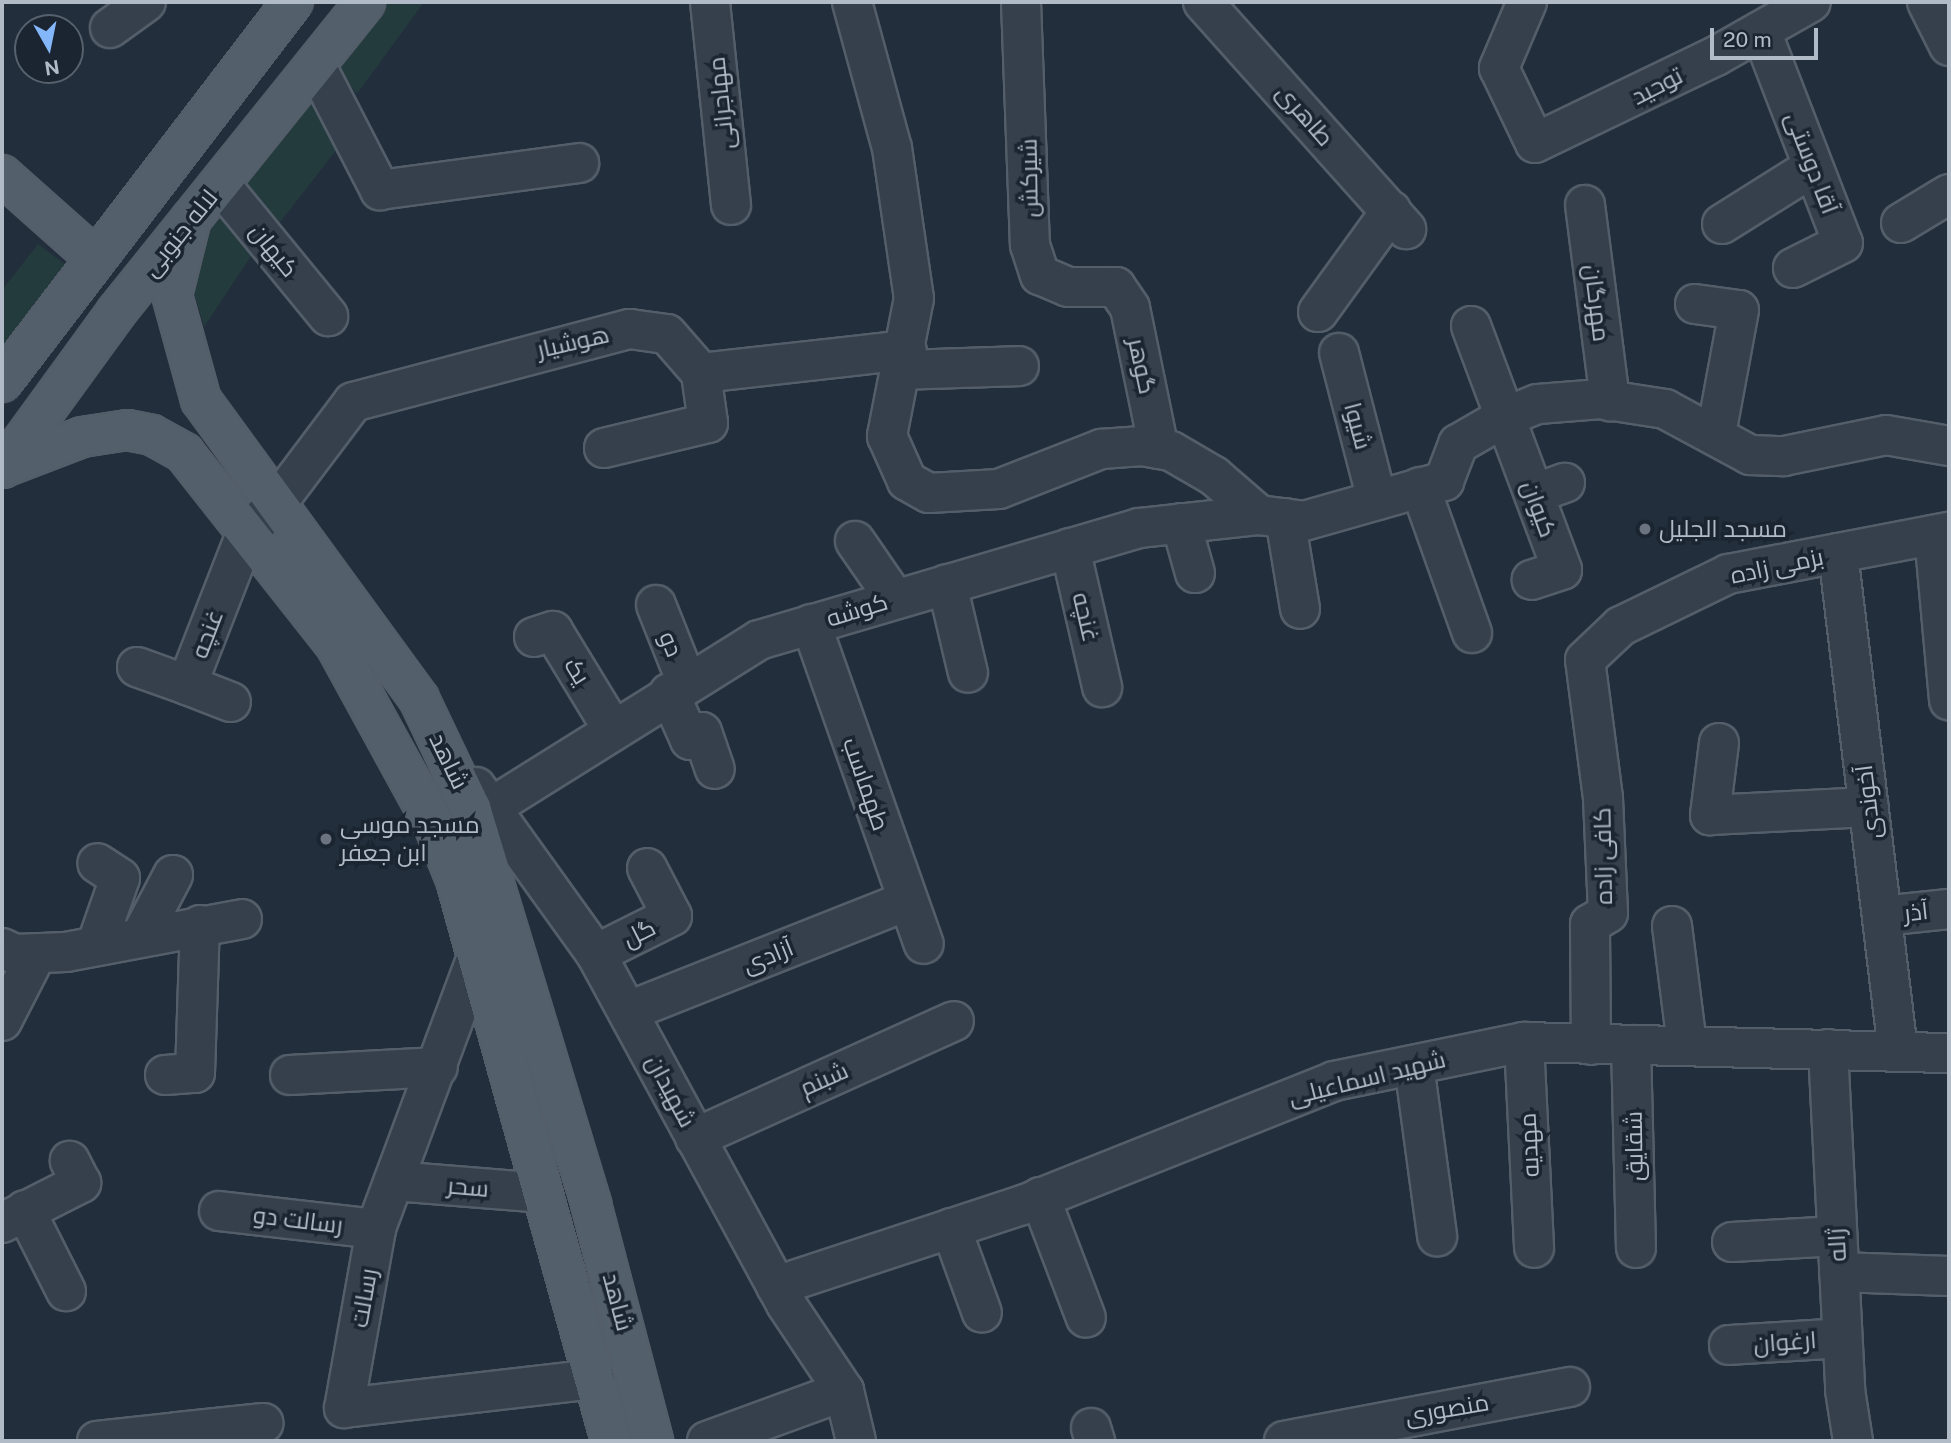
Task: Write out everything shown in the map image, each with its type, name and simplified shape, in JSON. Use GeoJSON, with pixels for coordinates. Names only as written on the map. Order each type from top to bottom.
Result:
{"type":"FeatureCollection","features":[{"type":"Feature","properties":{"kind":"main road","name":"لاله جنوبی"},"geometry":{"type":"LineString","coordinates":[[2,382],[293,2]]}},
{"type":"Feature","properties":{"kind":"main road","name":"لاله جنوبی"},"geometry":{"type":"LineString","coordinates":[[3,468],[191,219],[365,2]]}},
{"type":"Feature","properties":{"kind":"main road"},"geometry":{"type":"LineString","coordinates":[[2,175],[95,258]]}},
{"type":"Feature","properties":{"kind":"main road","name":"شاهد"},"geometry":{"type":"LineString","coordinates":[[191,219],[172,295],[179,336],[201,400],[419,699],[451,762],[533,1006],[653,1441]]}},
{"type":"Feature","properties":{"kind":"main road","name":"شاهد"},"geometry":{"type":"LineString","coordinates":[[3,468],[82,437],[127,430],[152,435],[184,453],[335,643],[367,696],[433,823],[478,954],[541,1194],[611,1441]]}},
{"type":"Feature","properties":{"kind":"street"},"geometry":{"type":"LineString","coordinates":[[110,28],[146,2]]}},
{"type":"Feature","properties":{"kind":"street","name":"مهاجرانی"},"geometry":{"type":"LineString","coordinates":[[710,2],[731,205]]}},
{"type":"Feature","properties":{"kind":"street"},"geometry":{"type":"LineString","coordinates":[[852,2],[892,148],[914,298],[887,436],[906,481],[929,493],[999,489],[1101,449],[1159,449],[1214,476],[1272,517],[1300,609]]}},
{"type":"Feature","properties":{"kind":"street","name":"شیرکش"},"geometry":{"type":"LineString","coordinates":[[1021,2],[1030,245],[1040,275],[1068,287],[1116,287]]}},
{"type":"Feature","properties":{"kind":"street","name":"طاهری"},"geometry":{"type":"LineString","coordinates":[[1203,2],[1399,220],[1318,312]]}},
{"type":"Feature","properties":{"kind":"street","name":"توحید"},"geometry":{"type":"LineString","coordinates":[[1527,2],[1499,68],[1535,143],[1761,31],[1811,2]]}},
{"type":"Feature","properties":{"kind":"street"},"geometry":{"type":"LineString","coordinates":[[1934,4],[1949,46]]}},
{"type":"Feature","properties":{"kind":"street","name":"آقا دوستی"},"geometry":{"type":"LineString","coordinates":[[1761,31],[1843,243],[1793,268]]}},
{"type":"Feature","properties":{"kind":"street"},"geometry":{"type":"LineString","coordinates":[[316,66],[380,190],[579,163]]}},
{"type":"Feature","properties":{"kind":"street"},"geometry":{"type":"LineString","coordinates":[[1722,224],[1813,167]]}},
{"type":"Feature","properties":{"kind":"street","name":"کیهان"},"geometry":{"type":"LineString","coordinates":[[220,184],[328,316]]}},
{"type":"Feature","properties":{"kind":"street"},"geometry":{"type":"LineString","coordinates":[[1901,223],[1949,194]]}},
{"type":"Feature","properties":{"kind":"street","name":"مهرگان"},"geometry":{"type":"LineString","coordinates":[[1585,205],[1610,401]]}},
{"type":"Feature","properties":{"kind":"street","name":"گوهر"},"geometry":{"type":"LineString","coordinates":[[1116,287],[1130,308],[1159,449]]}},
{"type":"Feature","properties":{"kind":"street"},"geometry":{"type":"LineString","coordinates":[[1695,304],[1739,310],[1716,434]]}},
{"type":"Feature","properties":{"kind":"street","name":"کیوان"},"geometry":{"type":"LineString","coordinates":[[1471,326],[1505,417],[1549,488],[1562,570],[1532,580]]}},
{"type":"Feature","properties":{"kind":"street","name":"هوشیار"},"geometry":{"type":"LineString","coordinates":[[246,534],[277,503],[353,402],[630,329],[667,334],[701,373]]}},
{"type":"Feature","properties":{"kind":"street","name":"شیوا"},"geometry":{"type":"LineString","coordinates":[[1339,353],[1377,500]]}},
{"type":"Feature","properties":{"kind":"street"},"geometry":{"type":"LineString","coordinates":[[604,448],[708,423],[701,373],[904,360],[1019,366]]}},
{"type":"Feature","properties":{"kind":"street"},"geometry":{"type":"LineString","coordinates":[[1505,417],[1538,404],[1610,401],[1665,409],[1716,434],[1750,455],[1784,456],[1886,435],[1949,446]]}},
{"type":"Feature","properties":{"kind":"street","name":"کوشه"},"geometry":{"type":"LineString","coordinates":[[495,804],[612,728],[759,640],[1139,528],[1272,517],[1304,521],[1444,481],[1458,444],[1505,417]]}},
{"type":"Feature","properties":{"kind":"street"},"geometry":{"type":"LineString","coordinates":[[1911,439],[1949,426]]}},
{"type":"Feature","properties":{"kind":"street"},"geometry":{"type":"LineString","coordinates":[[1420,487],[1472,633]]}},
{"type":"Feature","properties":{"kind":"street"},"geometry":{"type":"LineString","coordinates":[[1181,523],[1195,573]]}},
{"type":"Feature","properties":{"kind":"street"},"geometry":{"type":"LineString","coordinates":[[1942,533],[1949,700]]}},
{"type":"Feature","properties":{"kind":"street","name":"بزمی زاده"},"geometry":{"type":"LineString","coordinates":[[1585,660],[1621,625],[1728,573],[1942,533]]}},
{"type":"Feature","properties":{"kind":"street","name":"غنچه"},"geometry":{"type":"LineString","coordinates":[[137,667],[187,685],[246,534]]}},
{"type":"Feature","properties":{"kind":"street"},"geometry":{"type":"LineString","coordinates":[[855,541],[895,599]]}},
{"type":"Feature","properties":{"kind":"street","name":"غنچه"},"geometry":{"type":"LineString","coordinates":[[1070,548],[1102,687]]}},
{"type":"Feature","properties":{"kind":"street","name":"آخوندی"},"geometry":{"type":"LineString","coordinates":[[1838,552],[1898,1051]]}},
{"type":"Feature","properties":{"kind":"street"},"geometry":{"type":"LineString","coordinates":[[947,584],[968,673]]}},
{"type":"Feature","properties":{"kind":"street","name":"دو"},"geometry":{"type":"LineString","coordinates":[[656,606],[690,740],[702,732],[715,769]]}},
{"type":"Feature","properties":{"kind":"street","name":"طهماسب"},"geometry":{"type":"LineString","coordinates":[[811,624],[923,944]]}},
{"type":"Feature","properties":{"kind":"street","name":"یک"},"geometry":{"type":"LineString","coordinates":[[534,637],[553,631],[612,728]]}},
{"type":"Feature","properties":{"kind":"street","name":"کافی زاده"},"geometry":{"type":"LineString","coordinates":[[1585,660],[1602,799],[1608,913],[1590,924],[1591,1045]]}},
{"type":"Feature","properties":{"kind":"street"},"geometry":{"type":"LineString","coordinates":[[187,685],[231,702]]}},
{"type":"Feature","properties":{"kind":"street"},"geometry":{"type":"LineString","coordinates":[[1719,743],[1710,815],[1869,807]]}},
{"type":"Feature","properties":{"kind":"street","name":"شهیدان"},"geometry":{"type":"LineString","coordinates":[[451,762],[495,804],[596,954],[776,1286],[844,1391],[856,1441]]}},
{"type":"Feature","properties":{"kind":"street"},"geometry":{"type":"LineString","coordinates":[[96,946],[120,878],[97,863]]}},
{"type":"Feature","properties":{"kind":"street","name":"گل"},"geometry":{"type":"LineString","coordinates":[[596,954],[672,916],[647,868]]}},
{"type":"Feature","properties":{"kind":"street"},"geometry":{"type":"LineString","coordinates":[[141,936],[173,875]]}},
{"type":"Feature","properties":{"kind":"street","name":"آزادی"},"geometry":{"type":"LineString","coordinates":[[629,1011],[907,901]]}},
{"type":"Feature","properties":{"kind":"street","name":"آذر"},"geometry":{"type":"LineString","coordinates":[[1882,916],[1949,909]]}},
{"type":"Feature","properties":{"kind":"street"},"geometry":{"type":"LineString","coordinates":[[2,1021],[19,951],[96,946],[242,919]]}},
{"type":"Feature","properties":{"kind":"street"},"geometry":{"type":"LineString","coordinates":[[165,1075],[195,1073],[200,925]]}},
{"type":"Feature","properties":{"kind":"street"},"geometry":{"type":"LineString","coordinates":[[1672,926],[1687,1045]]}},
{"type":"Feature","properties":{"kind":"street","name":"رسالت"},"geometry":{"type":"LineString","coordinates":[[478,954],[376,1229],[344,1408],[594,1379]]}},
{"type":"Feature","properties":{"kind":"street","name":"شبنم"},"geometry":{"type":"LineString","coordinates":[[695,1138],[954,1021]]}},
{"type":"Feature","properties":{"kind":"street","name":"شهید اسماعیلی"},"geometry":{"type":"LineString","coordinates":[[776,1286],[1041,1197],[1242,1113],[1334,1081],[1524,1042],[1949,1053]]}},
{"type":"Feature","properties":{"kind":"street","name":"مهدیه"},"geometry":{"type":"LineString","coordinates":[[1524,1042],[1534,1248]]}},
{"type":"Feature","properties":{"kind":"street","name":"شقایق"},"geometry":{"type":"LineString","coordinates":[[1631,1045],[1636,1248]]}},
{"type":"Feature","properties":{"kind":"street","name":"ژاله"},"geometry":{"type":"LineString","coordinates":[[1828,1049],[1842,1338],[1853,1441]]}},
{"type":"Feature","properties":{"kind":"street"},"geometry":{"type":"LineString","coordinates":[[1414,1065],[1437,1236]]}},
{"type":"Feature","properties":{"kind":"street"},"geometry":{"type":"LineString","coordinates":[[290,1077],[438,1067]]}},
{"type":"Feature","properties":{"kind":"street"},"geometry":{"type":"LineString","coordinates":[[66,1291],[14,1217],[81,1184],[70,1161]]}},
{"type":"Feature","properties":{"kind":"street","name":"سحر"},"geometry":{"type":"LineString","coordinates":[[394,1181],[541,1194]]}},
{"type":"Feature","properties":{"kind":"street"},"geometry":{"type":"LineString","coordinates":[[1041,1197],[1086,1318]]}},
{"type":"Feature","properties":{"kind":"street","name":"رسالت دو"},"geometry":{"type":"LineString","coordinates":[[219,1211],[376,1229]]}},
{"type":"Feature","properties":{"kind":"street"},"geometry":{"type":"LineString","coordinates":[[951,1228],[982,1313]]}},
{"type":"Feature","properties":{"kind":"street"},"geometry":{"type":"LineString","coordinates":[[1732,1242],[1838,1254],[1949,1276]]}},
{"type":"Feature","properties":{"kind":"street","name":"ارغوان"},"geometry":{"type":"LineString","coordinates":[[1728,1345],[1842,1338]]}},
{"type":"Feature","properties":{"kind":"street","name":"منصوری"},"geometry":{"type":"LineString","coordinates":[[1284,1441],[1570,1387]]}},
{"type":"Feature","properties":{"kind":"street"},"geometry":{"type":"LineString","coordinates":[[707,1441],[844,1391]]}},
{"type":"Feature","properties":{"kind":"street"},"geometry":{"type":"LineString","coordinates":[[97,1441],[179,1437],[264,1423]]}},
{"type":"Feature","properties":{"kind":"green space"},"geometry":{"type":"Polygon","coordinates":[[[385,2],[424,2],[357,94],[336,67],[385,2]]]}},
{"type":"Feature","properties":{"kind":"green space"},"geometry":{"type":"Polygon","coordinates":[[[317,93],[341,144],[274,230],[241,185],[317,93]]]}},
{"type":"Feature","properties":{"kind":"green space"},"geometry":{"type":"Polygon","coordinates":[[[225,211],[255,250],[204,327],[189,275],[200,241],[225,211]]]}},
{"type":"Feature","properties":{"kind":"green space"},"geometry":{"type":"Polygon","coordinates":[[[38,244],[70,268],[2,355],[2,290],[38,244]]]}},
{"type":"Feature","properties":{"kind":"place","name":"مسجد الجلیل"},"geometry":{"type":"Point","coordinates":[1645,529]}},
{"type":"Feature","properties":{"kind":"place","name":"مسجد موسی ابن جعفر"},"geometry":{"type":"Point","coordinates":[326,839]}}]}
